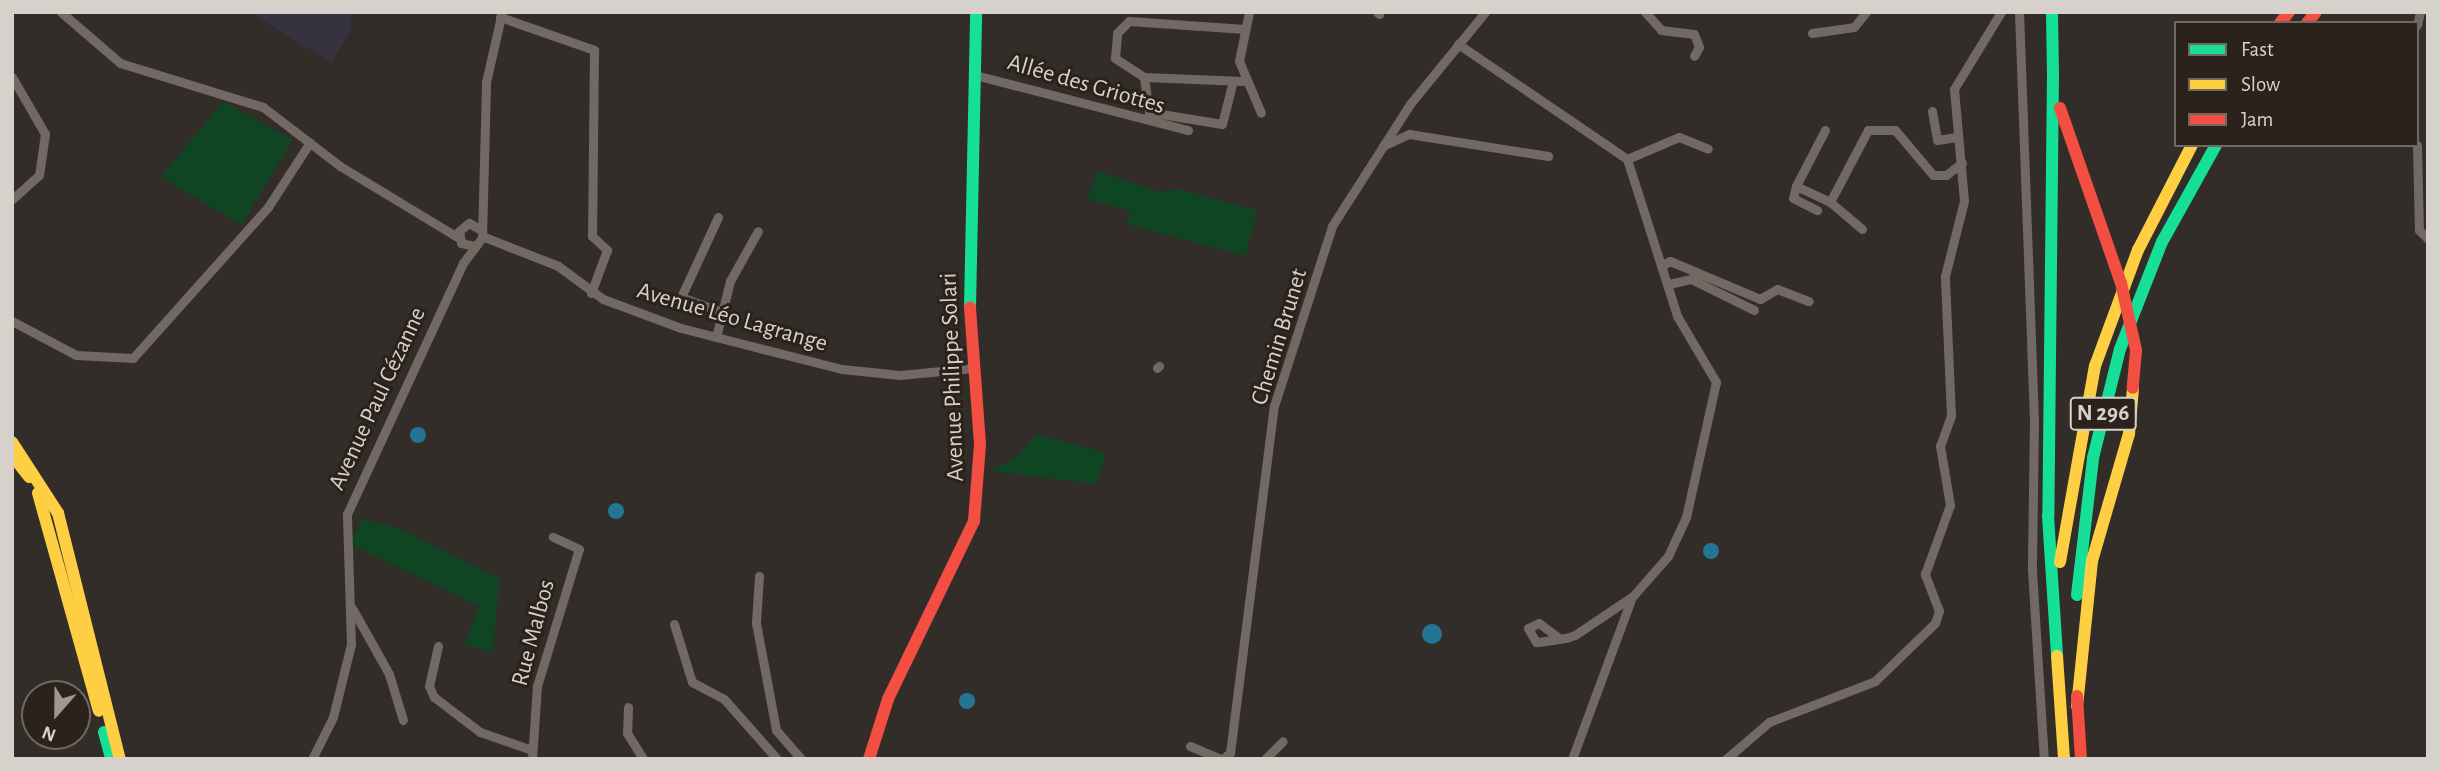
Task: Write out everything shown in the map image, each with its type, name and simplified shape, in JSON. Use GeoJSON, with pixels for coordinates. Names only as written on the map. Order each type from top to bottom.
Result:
{"type":"FeatureCollection","features":[{"type":"Feature","properties":{"kind":"main road","name":"Avenue Philippe Solari"},"geometry":{"type":"LineString","coordinates":[[869,759],[888,699],[971,534],[980,444],[973,368],[976,12]]}},
{"type":"Feature","properties":{"kind":"main road"},"geometry":{"type":"LineString","coordinates":[[2052,12],[2048,516],[2056,646]]}},
{"type":"Feature","properties":{"kind":"main road"},"geometry":{"type":"LineString","coordinates":[[2053,73],[2074,163],[2102,233],[2136,350],[2129,434],[2092,561],[2077,706]]}},
{"type":"Feature","properties":{"kind":"main road","name":"N 296"},"geometry":{"type":"LineString","coordinates":[[2064,759],[2056,646],[2062,535],[2095,366],[2138,250],[2191,147]]}},
{"type":"Feature","properties":{"kind":"main road","name":"N 296"},"geometry":{"type":"LineString","coordinates":[[2081,759],[2077,706],[2081,536],[2105,404],[2162,242],[2215,147]]}},
{"type":"Feature","properties":{"kind":"main road"},"geometry":{"type":"LineString","coordinates":[[12,442],[58,513],[120,759]]}},
{"type":"Feature","properties":{"kind":"main road"},"geometry":{"type":"LineString","coordinates":[[12,455],[53,529],[111,759]]}},
{"type":"Feature","properties":{"kind":"street"},"geometry":{"type":"LineString","coordinates":[[61,12],[120,63],[242,96],[351,173],[436,219],[460,241]]}},
{"type":"Feature","properties":{"kind":"street"},"geometry":{"type":"LineString","coordinates":[[1249,12],[1238,51],[1243,81],[1261,113]]}},
{"type":"Feature","properties":{"kind":"street","name":"Chemin Brunet"},"geometry":{"type":"LineString","coordinates":[[1190,746],[1221,759],[1230,753],[1273,406],[1338,210],[1458,44],[1485,12]]}},
{"type":"Feature","properties":{"kind":"street"},"geometry":{"type":"LineString","coordinates":[[1646,12],[1661,30],[1694,34],[1699,47],[1694,56]]}},
{"type":"Feature","properties":{"kind":"street"},"geometry":{"type":"LineString","coordinates":[[1812,33],[1854,27],[1866,12]]}},
{"type":"Feature","properties":{"kind":"street"},"geometry":{"type":"LineString","coordinates":[[1726,759],[1769,722],[1875,681],[1936,623],[1939,611],[1925,574],[1950,505],[1940,446],[1951,416],[1945,276],[1964,201],[1962,163],[1955,137],[1954,89],[2001,12]]}},
{"type":"Feature","properties":{"kind":"street"},"geometry":{"type":"LineString","coordinates":[[2020,12],[2034,420],[2032,570],[2044,759]]}},
{"type":"Feature","properties":{"kind":"street"},"geometry":{"type":"LineString","coordinates":[[480,238],[486,82],[501,15],[594,50],[592,236],[607,250],[591,293]]}},
{"type":"Feature","properties":{"kind":"street"},"geometry":{"type":"LineString","coordinates":[[1243,81],[1144,77],[1115,58],[1117,33],[1129,21],[1180,17],[1245,29]]}},
{"type":"Feature","properties":{"kind":"street"},"geometry":{"type":"LineString","coordinates":[[1458,44],[1627,159],[1663,265],[1677,316],[1712,371],[1716,393],[1676,542],[1633,596],[1572,759]]}},
{"type":"Feature","properties":{"kind":"street","name":"Allée des Griottes"},"geometry":{"type":"LineString","coordinates":[[975,75],[1188,130]]}},
{"type":"Feature","properties":{"kind":"street"},"geometry":{"type":"LineString","coordinates":[[12,77],[45,134],[39,175],[12,199]]}},
{"type":"Feature","properties":{"kind":"street"},"geometry":{"type":"LineString","coordinates":[[1144,77],[1149,112],[1222,124],[1233,80]]}},
{"type":"Feature","properties":{"kind":"street"},"geometry":{"type":"LineString","coordinates":[[1932,111],[1937,140],[1955,137]]}},
{"type":"Feature","properties":{"kind":"street"},"geometry":{"type":"LineString","coordinates":[[1817,210],[1793,198],[1796,186],[1825,130]]}},
{"type":"Feature","properties":{"kind":"street"},"geometry":{"type":"LineString","coordinates":[[1830,202],[1868,130],[1895,130],[1933,175],[1946,175],[1962,163]]}},
{"type":"Feature","properties":{"kind":"street"},"geometry":{"type":"LineString","coordinates":[[1382,147],[1409,134],[1548,156]]}},
{"type":"Feature","properties":{"kind":"street"},"geometry":{"type":"LineString","coordinates":[[1627,159],[1679,137],[1708,149]]}},
{"type":"Feature","properties":{"kind":"street"},"geometry":{"type":"LineString","coordinates":[[12,321],[75,355],[133,358],[268,207],[310,142]]}},
{"type":"Feature","properties":{"kind":"street"},"geometry":{"type":"LineString","coordinates":[[2417,147],[2419,230],[2428,240]]}},
{"type":"Feature","properties":{"kind":"street"},"geometry":{"type":"LineString","coordinates":[[1796,186],[1830,202],[1861,229]]}},
{"type":"Feature","properties":{"kind":"street"},"geometry":{"type":"LineString","coordinates":[[463,263],[460,241],[467,224],[482,208]]}},
{"type":"Feature","properties":{"kind":"street"},"geometry":{"type":"LineString","coordinates":[[718,217],[681,297],[722,312]]}},
{"type":"Feature","properties":{"kind":"street"},"geometry":{"type":"LineString","coordinates":[[436,219],[467,224],[480,238]]}},
{"type":"Feature","properties":{"kind":"street"},"geometry":{"type":"LineString","coordinates":[[716,337],[722,312],[758,232]]}},
{"type":"Feature","properties":{"kind":"street"},"geometry":{"type":"LineString","coordinates":[[460,241],[480,238]]}},
{"type":"Feature","properties":{"kind":"street","name":"Avenue Léo Lagrange"},"geometry":{"type":"LineString","coordinates":[[480,238],[558,266],[591,293],[716,337],[863,372],[973,368]]}},
{"type":"Feature","properties":{"kind":"street","name":"Avenue Paul Cézanne"},"geometry":{"type":"LineString","coordinates":[[313,759],[333,717],[352,608],[347,514],[463,263],[480,238]]}},
{"type":"Feature","properties":{"kind":"street"},"geometry":{"type":"LineString","coordinates":[[1663,265],[1678,264],[1760,299],[1777,289],[1810,301]]}},
{"type":"Feature","properties":{"kind":"street"},"geometry":{"type":"LineString","coordinates":[[1669,284],[1691,279],[1754,310]]}},
{"type":"Feature","properties":{"kind":"street","name":"Rue Malbos"},"geometry":{"type":"LineString","coordinates":[[532,754],[540,673],[579,549],[553,537]]}},
{"type":"Feature","properties":{"kind":"street"},"geometry":{"type":"LineString","coordinates":[[759,576],[756,623],[776,730],[802,759]]}},
{"type":"Feature","properties":{"kind":"street"},"geometry":{"type":"LineString","coordinates":[[1559,638],[1633,596]]}},
{"type":"Feature","properties":{"kind":"street"},"geometry":{"type":"LineString","coordinates":[[352,608],[389,674],[402,720]]}},
{"type":"Feature","properties":{"kind":"street"},"geometry":{"type":"LineString","coordinates":[[674,624],[692,682],[724,699],[777,759]]}},
{"type":"Feature","properties":{"kind":"street"},"geometry":{"type":"LineString","coordinates":[[438,646],[429,686],[434,697],[480,732],[532,754]]}},
{"type":"Feature","properties":{"kind":"street"},"geometry":{"type":"LineString","coordinates":[[628,707],[627,733],[643,759]]}},
{"type":"Feature","properties":{"kind":"street"},"geometry":{"type":"LineString","coordinates":[[1265,759],[1283,741]]}},
{"type":"Feature","properties":{"kind":"shaded area"},"geometry":{"type":"Polygon","coordinates":[[[249,12],[349,12],[352,27],[332,63],[249,12]]]}},
{"type":"Feature","properties":{"kind":"green space"},"geometry":{"type":"Polygon","coordinates":[[[223,101],[293,140],[241,225],[161,177],[223,101]]]}},
{"type":"Feature","properties":{"kind":"green space"},"geometry":{"type":"Polygon","coordinates":[[[1097,171],[1160,192],[1178,189],[1257,210],[1246,256],[1126,224],[1130,211],[1088,199],[1097,171]]]}},
{"type":"Feature","properties":{"kind":"green space"},"geometry":{"type":"Polygon","coordinates":[[[1036,434],[1106,453],[1097,484],[991,471],[1017,457],[1036,434]]]}},
{"type":"Feature","properties":{"kind":"green space"},"geometry":{"type":"Polygon","coordinates":[[[362,519],[399,528],[500,579],[492,653],[465,644],[479,606],[350,544],[362,519]]]}},
{"type":"Feature","properties":{"kind":"water"},"geometry":{"type":"Polygon","coordinates":[[[418,427],[424,429],[424,441],[418,443],[412,441],[410,435],[412,429],[418,427]]]}},
{"type":"Feature","properties":{"kind":"water"},"geometry":{"type":"Polygon","coordinates":[[[616,503],[622,505],[622,517],[616,519],[610,517],[608,511],[610,505],[616,503]]]}},
{"type":"Feature","properties":{"kind":"water"},"geometry":{"type":"Polygon","coordinates":[[[1711,543],[1717,545],[1717,557],[1711,559],[1705,557],[1703,551],[1705,545],[1711,543]]]}},
{"type":"Feature","properties":{"kind":"water"},"geometry":{"type":"Polygon","coordinates":[[[1432,624],[1439,627],[1442,634],[1439,641],[1432,644],[1425,641],[1422,634],[1425,627],[1432,624]]]}},
{"type":"Feature","properties":{"kind":"water"},"geometry":{"type":"Polygon","coordinates":[[[964,693],[970,693],[975,701],[973,707],[964,709],[959,704],[959,698],[964,693]]]}},
{"type":"Feature","properties":{"kind":"traffic: fast"},"geometry":{"type":"LineString","coordinates":[[970,307],[976,12]]}},
{"type":"Feature","properties":{"kind":"traffic: fast"},"geometry":{"type":"LineString","coordinates":[[2052,12],[2053,73]]}},
{"type":"Feature","properties":{"kind":"traffic: fast"},"geometry":{"type":"LineString","coordinates":[[2053,73],[2048,516],[2057,656]]}},
{"type":"Feature","properties":{"kind":"traffic: fast"},"geometry":{"type":"LineString","coordinates":[[2077,595],[2093,458],[2120,349],[2162,242],[2215,147]]}},
{"type":"Feature","properties":{"kind":"traffic: fast"},"geometry":{"type":"LineString","coordinates":[[104,732],[111,759]]}},
{"type":"Feature","properties":{"kind":"traffic: slow"},"geometry":{"type":"LineString","coordinates":[[2060,562],[2095,366],[2138,250],[2191,147]]}},
{"type":"Feature","properties":{"kind":"traffic: slow"},"geometry":{"type":"LineString","coordinates":[[2077,706],[2092,561],[2129,434],[2133,388]]}},
{"type":"Feature","properties":{"kind":"traffic: slow"},"geometry":{"type":"LineString","coordinates":[[12,442],[58,513],[120,759]]}},
{"type":"Feature","properties":{"kind":"traffic: slow"},"geometry":{"type":"LineString","coordinates":[[12,455],[29,477]]}},
{"type":"Feature","properties":{"kind":"traffic: slow"},"geometry":{"type":"LineString","coordinates":[[38,493],[99,711]]}},
{"type":"Feature","properties":{"kind":"traffic: slow"},"geometry":{"type":"LineString","coordinates":[[2057,656],[2064,759]]}},
{"type":"Feature","properties":{"kind":"traffic: jam"},"geometry":{"type":"LineString","coordinates":[[2282,21],[2289,12]]}},
{"type":"Feature","properties":{"kind":"traffic: jam"},"geometry":{"type":"LineString","coordinates":[[2309,21],[2316,12]]}},
{"type":"Feature","properties":{"kind":"traffic: jam"},"geometry":{"type":"LineString","coordinates":[[2060,108],[2121,283],[2136,350],[2133,388]]}},
{"type":"Feature","properties":{"kind":"traffic: jam"},"geometry":{"type":"LineString","coordinates":[[869,759],[888,699],[974,521],[980,444],[970,307]]}},
{"type":"Feature","properties":{"kind":"traffic: jam"},"geometry":{"type":"LineString","coordinates":[[2077,696],[2081,759]]}}]}
